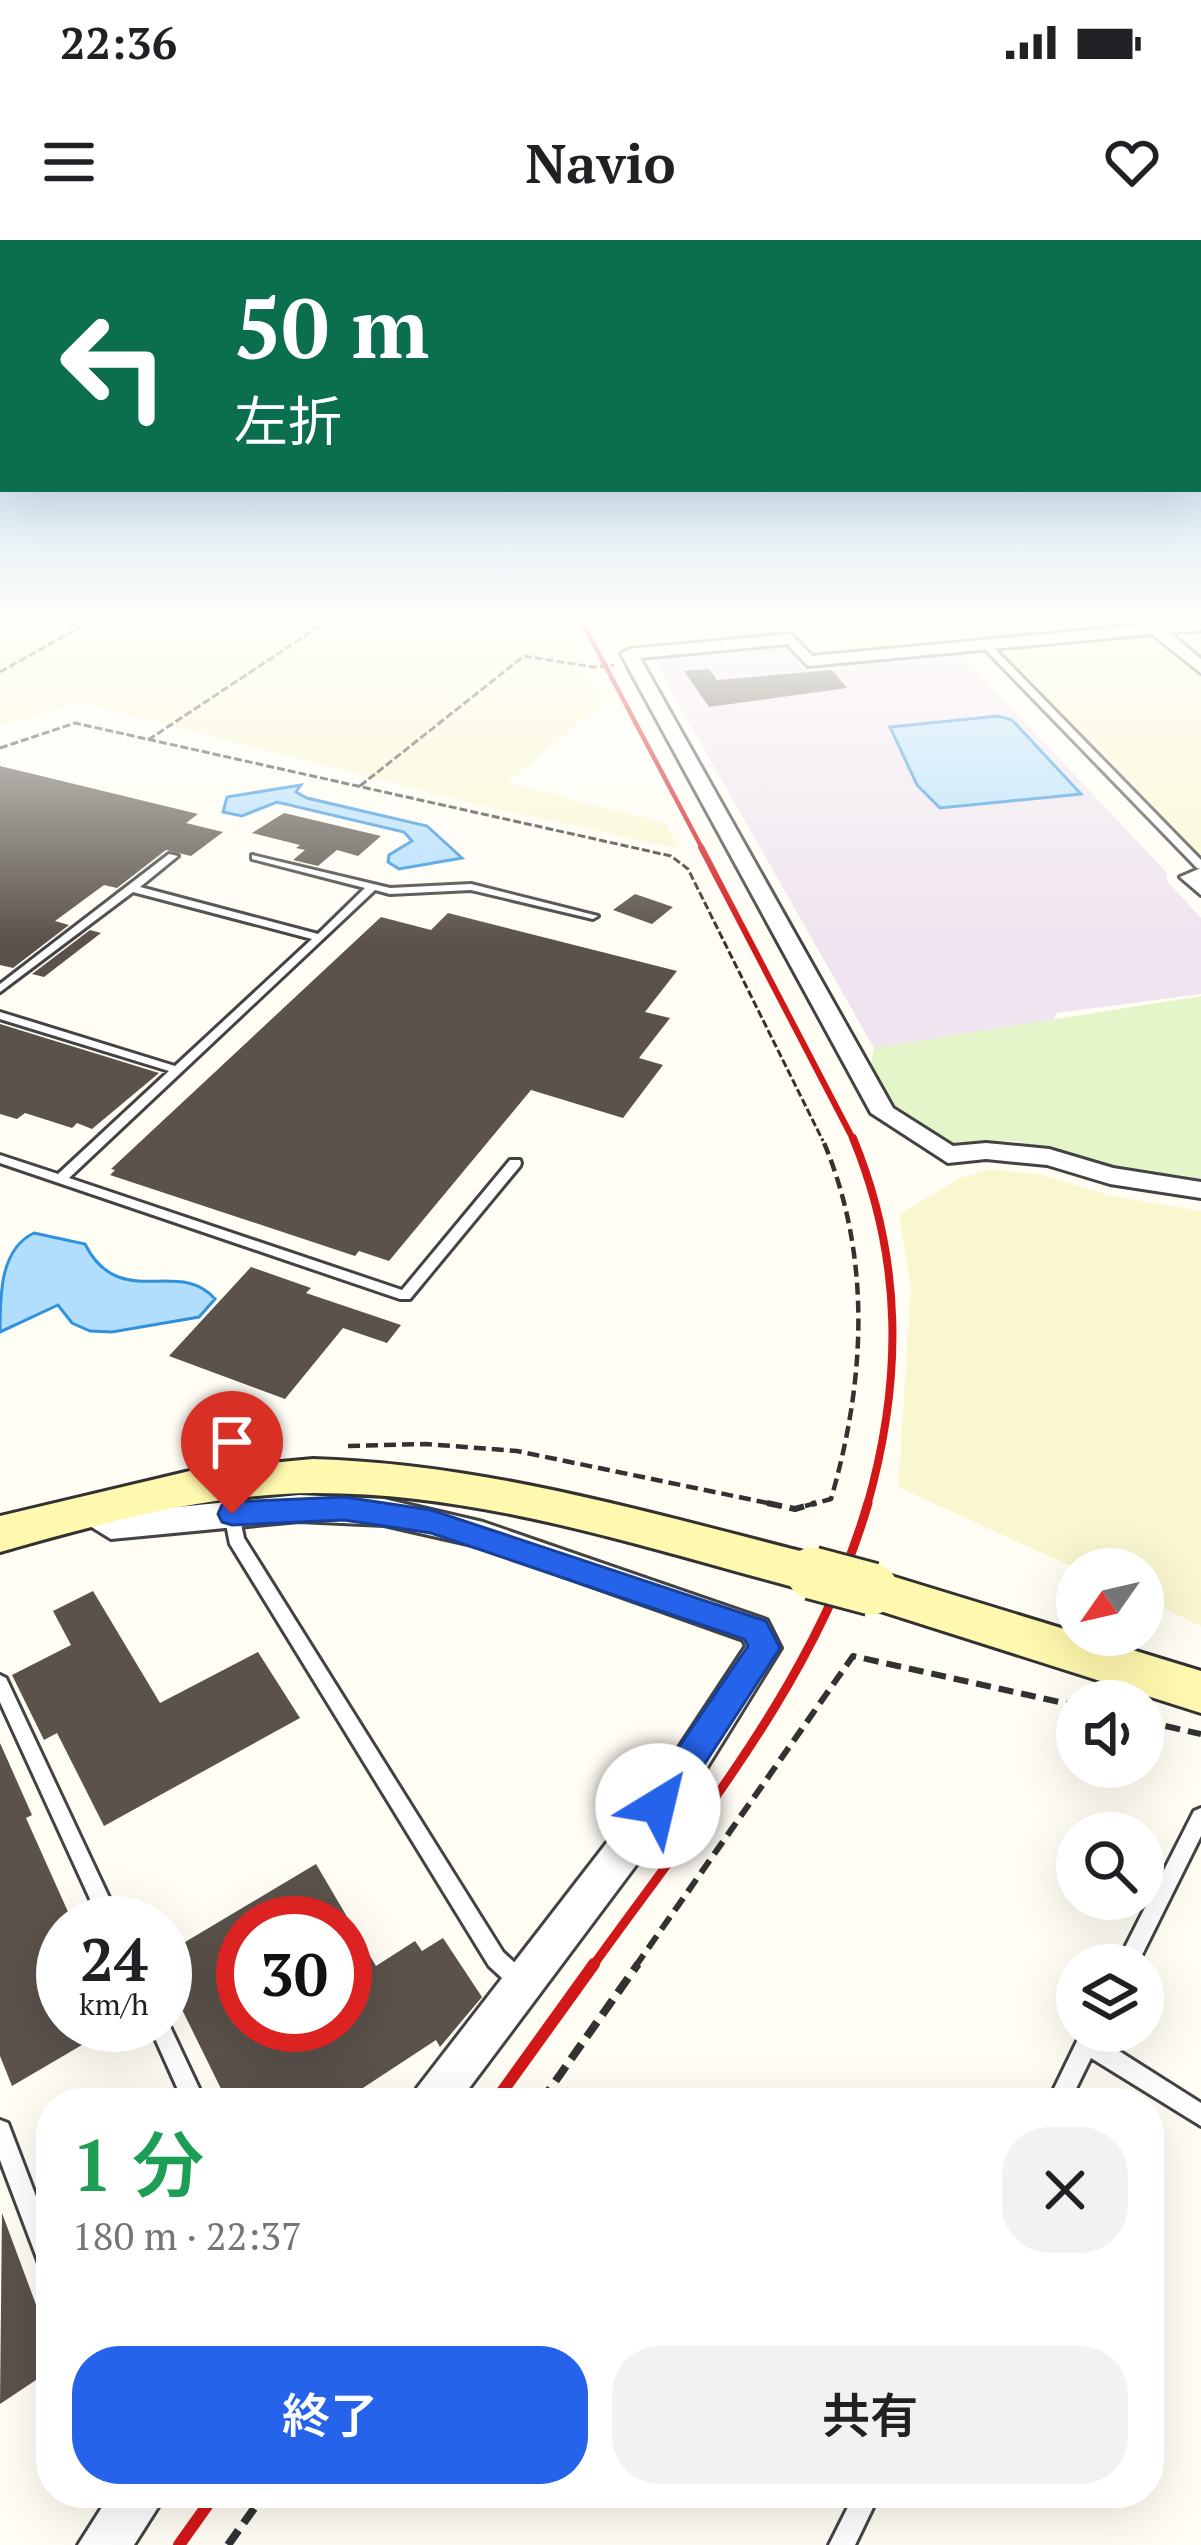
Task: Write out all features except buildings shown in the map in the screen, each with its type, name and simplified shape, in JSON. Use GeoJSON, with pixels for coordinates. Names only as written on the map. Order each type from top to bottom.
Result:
{"type":"FeatureCollection","features":[{"type":"Feature","properties":{"kind":"street"},"geometry":{"type":"LineString","coordinates":[[669,726],[883,1113],[948,1155],[986,1151],[1049,1157],[1110,1176],[1201,1190]]}},
{"type":"Feature","properties":{"kind":"street"},"geometry":{"type":"LineString","coordinates":[[1201,870],[1190,878],[1201,889]]}},
{"type":"Feature","properties":{"kind":"street"},"geometry":{"type":"LineString","coordinates":[[0,1534],[88,1509],[225,1483],[312,1476],[376,1478],[477,1491],[872,1589],[1201,1692]]}},
{"type":"Feature","properties":{"kind":"street"},"geometry":{"type":"LineString","coordinates":[[88,1509],[111,1526],[344,1508],[431,1522],[528,1551],[761,1636],[764,1648],[683,1773],[443,2088]]}},
{"type":"Feature","properties":{"kind":"street"},"geometry":{"type":"LineString","coordinates":[[103,2545],[131,2508]]}},
{"type":"Feature","properties":{"kind":"lane"},"geometry":{"type":"LineString","coordinates":[[1063,726],[1201,870]]}},
{"type":"Feature","properties":{"kind":"lane"},"geometry":{"type":"LineString","coordinates":[[0,989],[173,856]]}},
{"type":"Feature","properties":{"kind":"lane"},"geometry":{"type":"LineString","coordinates":[[256,857],[390,891],[471,887],[593,916]]}},
{"type":"Feature","properties":{"kind":"lane"},"geometry":{"type":"LineString","coordinates":[[60,1179],[373,886]]}},
{"type":"Feature","properties":{"kind":"lane"},"geometry":{"type":"LineString","coordinates":[[132,888],[320,938]]}},
{"type":"Feature","properties":{"kind":"lane"},"geometry":{"type":"LineString","coordinates":[[0,1016],[177,1070]]}},
{"type":"Feature","properties":{"kind":"lane"},"geometry":{"type":"LineString","coordinates":[[1,1161],[405,1296],[515,1163]]}},
{"type":"Feature","properties":{"kind":"lane"},"geometry":{"type":"LineString","coordinates":[[232,1514],[236,1540],[294,1636],[496,1958],[523,1984]]}},
{"type":"Feature","properties":{"kind":"lane"},"geometry":{"type":"LineString","coordinates":[[0,1683],[99,1896]]}},
{"type":"Feature","properties":{"kind":"lane"},"geometry":{"type":"LineString","coordinates":[[1137,1944],[1201,1817]]}},
{"type":"Feature","properties":{"kind":"lane"},"geometry":{"type":"LineString","coordinates":[[171,2052],[188,2088]]}},
{"type":"Feature","properties":{"kind":"lane"},"geometry":{"type":"LineString","coordinates":[[1065,2088],[1083,2052]]}},
{"type":"Feature","properties":{"kind":"lane"},"geometry":{"type":"LineString","coordinates":[[1111,2052],[1163,2088]]}},
{"type":"Feature","properties":{"kind":"lane"},"geometry":{"type":"LineString","coordinates":[[1164,2089],[1201,2115]]}},
{"type":"Feature","properties":{"kind":"lane"},"geometry":{"type":"LineString","coordinates":[[0,2131],[36,2226]]}},
{"type":"Feature","properties":{"kind":"lane"},"geometry":{"type":"LineString","coordinates":[[842,2545],[860,2508]]}},
{"type":"Feature","properties":{"kind":"path"},"geometry":{"type":"LineString","coordinates":[[0,748],[67,726]]}},
{"type":"Feature","properties":{"kind":"path"},"geometry":{"type":"LineString","coordinates":[[86,726],[671,856],[684,863],[812,1114],[839,1183],[850,1228],[860,1326],[849,1446],[831,1499],[806,1509],[475,1446],[333,1447]]}},
{"type":"Feature","properties":{"kind":"path"},"geometry":{"type":"LineString","coordinates":[[148,740],[170,726]]}},
{"type":"Feature","properties":{"kind":"path"},"geometry":{"type":"LineString","coordinates":[[360,786],[436,726]]}},
{"type":"Feature","properties":{"kind":"path"},"geometry":{"type":"LineString","coordinates":[[550,2088],[853,1655],[1056,1701]]}},
{"type":"Feature","properties":{"kind":"path"},"geometry":{"type":"LineString","coordinates":[[1164,1725],[1201,1734]]}},
{"type":"Feature","properties":{"kind":"path"},"geometry":{"type":"LineString","coordinates":[[228,2545],[254,2508]]}},
{"type":"Feature","properties":{"kind":"shaded area"},"geometry":{"type":"Polygon","coordinates":[[[170,726],[576,726],[507,783],[664,822],[680,849],[478,805],[170,726]]]}},
{"type":"Feature","properties":{"kind":"shaded area"},"geometry":{"type":"Polygon","coordinates":[[[691,726],[1028,726],[1167,873],[1167,881],[1201,918],[1201,994],[1057,1013],[1050,1026],[874,1048],[691,726]]]}},
{"type":"Feature","properties":{"kind":"shaded area"},"geometry":{"type":"Polygon","coordinates":[[[1069,726],[1201,726],[1201,862],[1069,726]]]}},
{"type":"Feature","properties":{"kind":"shaded area"},"geometry":{"type":"Polygon","coordinates":[[[990,1169],[1043,1175],[1111,1196],[1201,1211],[1201,1626],[1164,1609],[1164,1548],[1056,1548],[1056,1559],[898,1487],[911,1290],[899,1215],[960,1178],[990,1169]]]}},
{"type":"Feature","properties":{"kind":"green space"},"geometry":{"type":"Polygon","coordinates":[[[1201,996],[1201,1191],[1016,1141],[946,1143],[892,1111],[870,1068],[874,1048],[1201,996]]]}},
{"type":"Feature","properties":{"kind":"water"},"geometry":{"type":"Polygon","coordinates":[[[1017,726],[1081,794],[940,808],[917,785],[890,727],[1017,726]]]}},
{"type":"Feature","properties":{"kind":"water"},"geometry":{"type":"Polygon","coordinates":[[[301,785],[296,792],[307,798],[427,826],[462,858],[399,869],[388,862],[389,855],[412,841],[404,832],[277,802],[242,816],[223,812],[227,797],[301,785]]]}},
{"type":"Feature","properties":{"kind":"water"},"geometry":{"type":"Polygon","coordinates":[[[34,1233],[85,1244],[99,1264],[115,1275],[184,1282],[215,1299],[199,1317],[112,1332],[90,1331],[72,1323],[58,1305],[0,1332],[8,1262],[34,1233]]]}},
{"type":"Feature","properties":{"kind":"railway"},"geometry":{"type":"LineString","coordinates":[[637,726],[703,850]]}},
{"type":"Feature","properties":{"kind":"railway"},"geometry":{"type":"LineString","coordinates":[[701,847],[854,1141]]}},
{"type":"Feature","properties":{"kind":"railway"},"geometry":{"type":"LineString","coordinates":[[853,1138],[881,1229],[892,1320],[887,1412],[867,1506]]}},
{"type":"Feature","properties":{"kind":"railway"},"geometry":{"type":"LineString","coordinates":[[592,1967],[712,1802],[786,1688],[846,1567],[867,1506]]}},
{"type":"Feature","properties":{"kind":"railway"},"geometry":{"type":"LineString","coordinates":[[505,2088],[594,1964]]}},
{"type":"Feature","properties":{"kind":"railway"},"geometry":{"type":"LineString","coordinates":[[179,2545],[205,2508]]}},
{"type":"Feature","properties":{"kind":"route"},"geometry":{"type":"LineString","coordinates":[[232,1514],[299,1508],[384,1511],[483,1535],[755,1630],[764,1648],[658,1806]]}}]}
